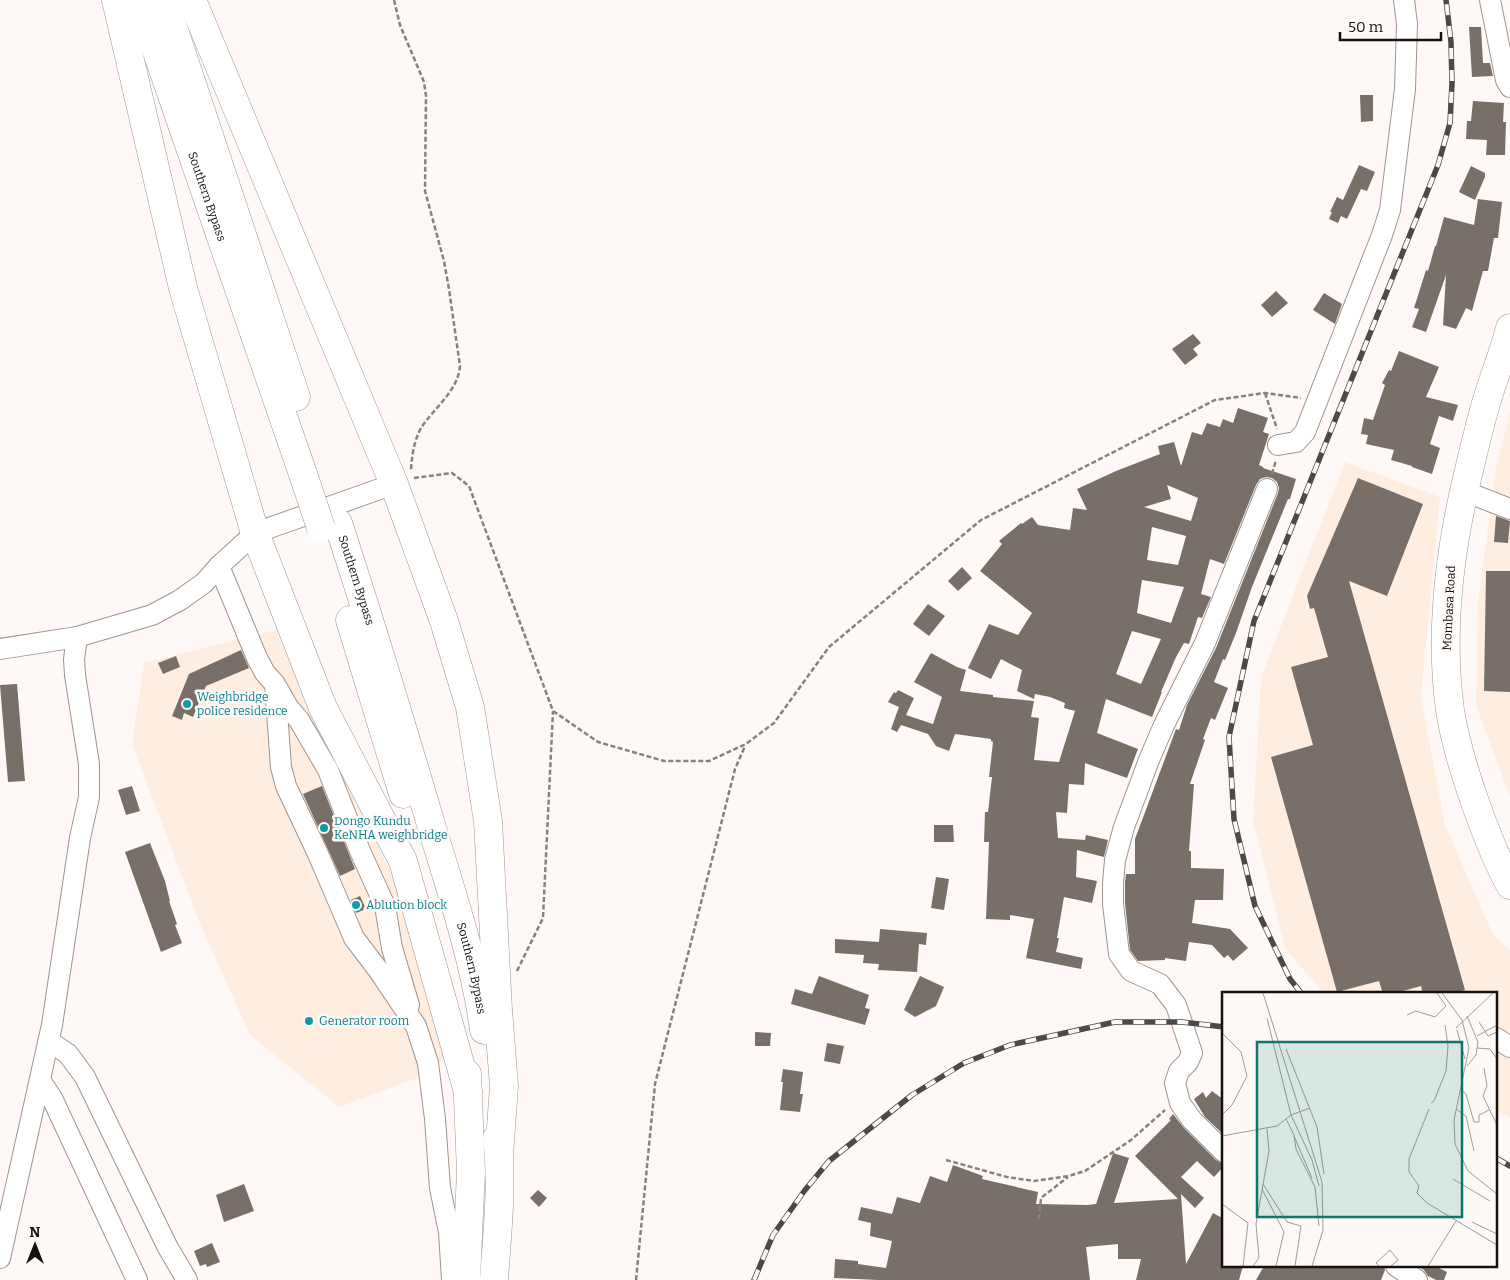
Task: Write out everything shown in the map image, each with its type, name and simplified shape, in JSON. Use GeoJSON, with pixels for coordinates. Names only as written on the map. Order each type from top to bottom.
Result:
{"type":"FeatureCollection","features":[{"type":"Feature","properties":{"kind":"highway"},"geometry":{"type":"LineString","coordinates":[[116,0],[183,288],[254,533],[323,708],[403,861],[468,1092]]}},
{"type":"Feature","properties":{"kind":"highway","name":"Southern Bypass"},"geometry":{"type":"LineString","coordinates":[[139,0],[313,475]]}},
{"type":"Feature","properties":{"kind":"highway","name":"Southern Bypass"},"geometry":{"type":"LineString","coordinates":[[164,0],[313,475]]}},
{"type":"Feature","properties":{"kind":"highway"},"geometry":{"type":"LineString","coordinates":[[192,0],[402,481],[470,707],[488,821],[497,1000],[504,1086],[499,1156]]}},
{"type":"Feature","properties":{"kind":"highway","name":"Mombasa Road"},"geometry":{"type":"LineString","coordinates":[[1508,342],[1487,400],[1464,491],[1448,574],[1447,670],[1450,703],[1458,748],[1492,851],[1510,885]]}},
{"type":"Feature","properties":{"kind":"highway"},"geometry":{"type":"LineString","coordinates":[[313,475],[330,525]]}},
{"type":"Feature","properties":{"kind":"highway","name":"Southern Bypass"},"geometry":{"type":"LineString","coordinates":[[330,525],[430,881],[448,948],[460,1008],[468,1092],[472,1172],[466,1280]]}},
{"type":"Feature","properties":{"kind":"highway","name":"Southern Bypass"},"geometry":{"type":"LineString","coordinates":[[330,525],[374,634],[472,968],[483,1023],[499,1156],[494,1280]]}},
{"type":"Feature","properties":{"kind":"street"},"geometry":{"type":"LineString","coordinates":[[1278,445],[1296,442],[1305,432],[1390,210],[1405,89],[1407,24],[1404,0]]}},
{"type":"Feature","properties":{"kind":"street"},"geometry":{"type":"LineString","coordinates":[[1490,0],[1506,80],[1510,88]]}},
{"type":"Feature","properties":{"kind":"street"},"geometry":{"type":"LineString","coordinates":[[0,648],[77,637],[152,615],[180,600],[204,583],[254,533],[402,481]]}},
{"type":"Feature","properties":{"kind":"street"},"geometry":{"type":"LineString","coordinates":[[1222,1150],[1192,1120],[1180,1103],[1175,1083],[1179,1072],[1188,1062],[1192,1053],[1176,1005],[1160,984],[1131,970],[1119,954],[1113,904],[1115,860],[1124,827],[1149,760],[1164,725],[1205,643],[1267,489]]}},
{"type":"Feature","properties":{"kind":"street"},"geometry":{"type":"LineString","coordinates":[[1464,491],[1510,509]]}},
{"type":"Feature","properties":{"kind":"street"},"geometry":{"type":"LineString","coordinates":[[219,566],[246,629],[250,643],[265,673],[275,684],[288,707],[299,720],[328,770],[360,852],[385,906],[392,948],[428,1063],[435,1119],[440,1188],[449,1232],[452,1280]]}},
{"type":"Feature","properties":{"kind":"street"},"geometry":{"type":"LineString","coordinates":[[0,1258],[49,1041],[88,797],[90,764],[75,675],[74,659],[77,637]]}},
{"type":"Feature","properties":{"kind":"street"},"geometry":{"type":"LineString","coordinates":[[275,684],[282,767],[286,786],[354,938],[416,1026]]}},
{"type":"Feature","properties":{"kind":"street"},"geometry":{"type":"LineString","coordinates":[[1498,1039],[1510,1047]]}},
{"type":"Feature","properties":{"kind":"street"},"geometry":{"type":"LineString","coordinates":[[49,1041],[68,1054],[85,1077],[167,1246],[187,1280]]}},
{"type":"Feature","properties":{"kind":"street"},"geometry":{"type":"LineString","coordinates":[[40,1080],[52,1098],[137,1280]]}},
{"type":"Feature","properties":{"kind":"street"},"geometry":{"type":"LineString","coordinates":[[1399,1268],[1417,1280]]}},
{"type":"Feature","properties":{"kind":"path"},"geometry":{"type":"LineString","coordinates":[[394,0],[400,25],[424,82],[426,96],[425,191],[444,261],[460,366],[459,377],[454,386],[420,430],[402,481],[452,473],[469,486],[553,711],[544,918],[514,976]]}},
{"type":"Feature","properties":{"kind":"path"},"geometry":{"type":"LineString","coordinates":[[553,711],[598,742],[664,762],[709,762],[746,744],[774,723],[829,647],[981,520],[1215,400],[1265,393],[1318,400]]}},
{"type":"Feature","properties":{"kind":"path"},"geometry":{"type":"LineString","coordinates":[[636,1280],[655,1084],[736,769],[746,744]]}},
{"type":"Feature","properties":{"kind":"path"},"geometry":{"type":"LineString","coordinates":[[946,1160],[1007,1177],[1034,1181],[1070,1176],[1085,1171],[1131,1140],[1168,1107],[1180,1103]]}},
{"type":"Feature","properties":{"kind":"path"},"geometry":{"type":"LineString","coordinates":[[1039,1219],[1041,1198],[1070,1176]]}},
{"type":"Feature","properties":{"kind":"shaded area"},"geometry":{"type":"Polygon","coordinates":[[[1510,412],[1510,797],[1476,705],[1478,602],[1497,462],[1510,412]]]}},
{"type":"Feature","properties":{"kind":"shaded area"},"geometry":{"type":"Polygon","coordinates":[[[1345,462],[1440,497],[1421,697],[1445,825],[1493,935],[1510,950],[1510,1117],[1498,1111],[1498,992],[1323,992],[1286,950],[1253,822],[1261,677],[1345,462]]]}},
{"type":"Feature","properties":{"kind":"shaded area"},"geometry":{"type":"Polygon","coordinates":[[[275,630],[417,927],[444,1059],[415,1079],[339,1107],[250,1035],[197,917],[132,744],[144,663],[275,630]]]}},
{"type":"Feature","properties":{"kind":"building"},"geometry":{"type":"Polygon","coordinates":[[[1469,27],[1481,27],[1483,63],[1490,63],[1493,76],[1472,77],[1469,27]]]}},
{"type":"Feature","properties":{"kind":"building"},"geometry":{"type":"Polygon","coordinates":[[[1360,95],[1373,95],[1373,121],[1361,122],[1360,95]]]}},
{"type":"Feature","properties":{"kind":"building"},"geometry":{"type":"Polygon","coordinates":[[[1473,101],[1504,103],[1503,122],[1506,122],[1505,155],[1486,155],[1487,140],[1466,139],[1467,121],[1471,121],[1473,101]]]}},
{"type":"Feature","properties":{"kind":"building"},"geometry":{"type":"Polygon","coordinates":[[[1359,165],[1375,172],[1367,191],[1361,189],[1347,219],[1341,216],[1338,223],[1329,219],[1337,197],[1343,200],[1359,165]]]}},
{"type":"Feature","properties":{"kind":"building"},"geometry":{"type":"Polygon","coordinates":[[[1471,166],[1485,173],[1475,200],[1459,192],[1471,166]]]}},
{"type":"Feature","properties":{"kind":"building"},"geometry":{"type":"Polygon","coordinates":[[[1478,199],[1502,202],[1498,238],[1494,238],[1488,271],[1483,271],[1472,311],[1466,308],[1456,329],[1443,325],[1446,275],[1426,332],[1412,327],[1419,309],[1414,308],[1426,270],[1428,271],[1444,217],[1474,225],[1478,199]]]}},
{"type":"Feature","properties":{"kind":"building"},"geometry":{"type":"Polygon","coordinates":[[[1276,291],[1288,303],[1272,317],[1261,305],[1276,291]]]}},
{"type":"Feature","properties":{"kind":"building"},"geometry":{"type":"Polygon","coordinates":[[[1324,293],[1342,304],[1335,324],[1313,310],[1324,293]]]}},
{"type":"Feature","properties":{"kind":"building"},"geometry":{"type":"Polygon","coordinates":[[[1193,334],[1201,343],[1193,349],[1198,355],[1185,365],[1172,349],[1193,334]]]}},
{"type":"Feature","properties":{"kind":"building"},"geometry":{"type":"Polygon","coordinates":[[[1399,351],[1439,367],[1426,397],[1458,405],[1453,421],[1439,416],[1430,444],[1440,448],[1432,474],[1391,460],[1394,450],[1366,444],[1368,435],[1361,434],[1364,418],[1373,420],[1385,385],[1382,383],[1389,370],[1391,371],[1399,351]]]}},
{"type":"Feature","properties":{"kind":"building"},"geometry":{"type":"Polygon","coordinates":[[[1238,408],[1268,418],[1263,432],[1269,434],[1259,465],[1296,479],[1290,499],[1288,499],[1252,587],[1236,633],[1214,682],[1228,688],[1215,720],[1211,718],[1190,784],[1194,784],[1189,851],[1191,851],[1191,868],[1224,869],[1223,900],[1195,900],[1192,923],[1230,929],[1248,948],[1233,961],[1228,955],[1224,958],[1212,945],[1189,942],[1186,961],[1165,958],[1165,960],[1138,961],[1130,950],[1125,903],[1125,882],[1126,874],[1135,874],[1135,839],[1176,729],[1179,730],[1187,705],[1216,648],[1278,493],[1277,482],[1272,478],[1266,477],[1260,479],[1256,485],[1224,564],[1210,559],[1201,594],[1211,597],[1202,618],[1198,617],[1189,644],[1184,643],[1176,657],[1152,717],[1106,699],[1097,733],[1138,749],[1127,778],[1085,763],[1084,785],[1069,784],[1067,813],[1056,812],[1058,838],[1085,840],[1086,835],[1108,840],[1104,857],[1077,850],[1076,877],[1097,881],[1092,903],[1064,897],[1056,952],[1083,958],[1081,969],[1026,958],[1034,919],[1010,915],[1010,920],[986,919],[989,842],[984,842],[985,812],[988,812],[992,777],[989,777],[993,742],[991,739],[955,734],[949,751],[936,746],[928,734],[901,725],[897,732],[891,729],[899,707],[888,702],[894,692],[896,693],[898,690],[914,698],[906,715],[933,724],[942,697],[914,682],[931,653],[966,670],[960,691],[993,695],[993,697],[1034,701],[1031,717],[1039,718],[1034,760],[1059,762],[1075,711],[1064,708],[1065,703],[1050,697],[1035,694],[1034,699],[1017,691],[1022,670],[1001,659],[991,679],[968,668],[989,624],[1018,635],[1032,613],[980,571],[1002,544],[999,541],[1021,523],[1032,517],[1038,525],[1070,530],[1073,508],[1087,510],[1077,489],[1160,454],[1158,446],[1174,442],[1181,466],[1192,432],[1202,435],[1207,423],[1220,427],[1223,419],[1233,423],[1238,408]],[[1167,485],[1171,499],[1144,507],[1191,521],[1198,498],[1167,485]],[[1152,527],[1147,560],[1178,565],[1186,536],[1152,527]],[[1142,580],[1137,613],[1171,623],[1184,587],[1142,580]],[[1132,631],[1116,674],[1141,684],[1161,639],[1132,631]]]}},
{"type":"Feature","properties":{"kind":"building"},"geometry":{"type":"Polygon","coordinates":[[[1358,478],[1423,504],[1387,596],[1349,581],[1465,990],[1458,992],[1422,992],[1421,986],[1399,992],[1382,992],[1379,981],[1337,992],[1271,757],[1313,745],[1291,667],[1328,657],[1314,608],[1310,609],[1307,596],[1358,478]]]}},
{"type":"Feature","properties":{"kind":"building"},"geometry":{"type":"Polygon","coordinates":[[[1496,516],[1510,521],[1508,543],[1494,542],[1496,516]]]}},
{"type":"Feature","properties":{"kind":"building"},"geometry":{"type":"Polygon","coordinates":[[[962,567],[972,578],[958,591],[948,581],[962,567]]]}},
{"type":"Feature","properties":{"kind":"building"},"geometry":{"type":"Polygon","coordinates":[[[1486,571],[1510,571],[1510,692],[1484,691],[1486,571]]]}},
{"type":"Feature","properties":{"kind":"building"},"geometry":{"type":"Polygon","coordinates":[[[928,604],[945,616],[929,636],[913,624],[928,604]]]}},
{"type":"Feature","properties":{"kind":"building"},"geometry":{"type":"Polygon","coordinates":[[[241,650],[249,668],[206,686],[193,717],[184,713],[182,720],[172,716],[189,674],[241,650]]]}},
{"type":"Feature","properties":{"kind":"building"},"geometry":{"type":"Polygon","coordinates":[[[176,656],[180,667],[163,674],[158,663],[176,656]]]}},
{"type":"Feature","properties":{"kind":"building"},"geometry":{"type":"Polygon","coordinates":[[[17,684],[25,781],[8,782],[0,685],[17,684]]]}},
{"type":"Feature","properties":{"kind":"building"},"geometry":{"type":"Polygon","coordinates":[[[132,786],[140,811],[126,815],[118,790],[132,786]]]}},
{"type":"Feature","properties":{"kind":"building"},"geometry":{"type":"Polygon","coordinates":[[[322,786],[355,869],[340,876],[303,794],[322,786]]]}},
{"type":"Feature","properties":{"kind":"building"},"geometry":{"type":"Polygon","coordinates":[[[934,825],[953,825],[954,842],[934,842],[934,825]]]}},
{"type":"Feature","properties":{"kind":"building"},"geometry":{"type":"Polygon","coordinates":[[[150,843],[165,881],[169,901],[177,924],[175,925],[182,943],[161,952],[125,852],[150,843]]]}},
{"type":"Feature","properties":{"kind":"building"},"geometry":{"type":"Polygon","coordinates":[[[936,877],[949,879],[944,910],[931,908],[936,877]]]}},
{"type":"Feature","properties":{"kind":"building","name":"Ablution block"},"geometry":{"type":"Polygon","coordinates":[[[360,896],[366,909],[356,913],[351,900],[360,896]]]}},
{"type":"Feature","properties":{"kind":"building"},"geometry":{"type":"Polygon","coordinates":[[[880,929],[927,933],[926,945],[919,944],[917,972],[878,970],[879,964],[863,963],[864,955],[835,953],[835,939],[879,942],[880,929]]]}},
{"type":"Feature","properties":{"kind":"building"},"geometry":{"type":"Polygon","coordinates":[[[819,976],[869,995],[865,1008],[870,1009],[865,1025],[791,1004],[795,989],[812,994],[819,976]]]}},
{"type":"Feature","properties":{"kind":"building"},"geometry":{"type":"Polygon","coordinates":[[[920,976],[944,987],[936,1006],[915,1017],[904,1010],[920,976]]]}},
{"type":"Feature","properties":{"kind":"building"},"geometry":{"type":"Polygon","coordinates":[[[755,1032],[771,1033],[770,1046],[755,1046],[755,1032]]]}},
{"type":"Feature","properties":{"kind":"building"},"geometry":{"type":"Polygon","coordinates":[[[827,1043],[844,1046],[840,1064],[824,1061],[827,1043]]]}},
{"type":"Feature","properties":{"kind":"building"},"geometry":{"type":"Polygon","coordinates":[[[783,1069],[803,1072],[800,1094],[803,1094],[800,1112],[780,1110],[783,1069]]]}},
{"type":"Feature","properties":{"kind":"building"},"geometry":{"type":"Polygon","coordinates":[[[1212,1091],[1222,1098],[1222,1133],[1205,1117],[1194,1099],[1203,1092],[1206,1098],[1212,1091]]]}},
{"type":"Feature","properties":{"kind":"building"},"geometry":{"type":"Polygon","coordinates":[[[1173,1114],[1184,1128],[1216,1160],[1222,1163],[1222,1168],[1214,1177],[1197,1161],[1181,1177],[1204,1198],[1195,1208],[1181,1194],[1186,1264],[1213,1213],[1222,1218],[1222,1268],[1242,1268],[1239,1280],[1136,1280],[1141,1259],[1118,1259],[1118,1244],[1086,1247],[1090,1280],[878,1280],[834,1278],[835,1259],[858,1261],[858,1264],[886,1268],[892,1241],[870,1236],[871,1223],[858,1220],[861,1207],[892,1214],[897,1197],[920,1203],[930,1176],[947,1182],[953,1165],[983,1176],[982,1179],[1038,1192],[1036,1204],[1087,1205],[1096,1204],[1113,1153],[1129,1158],[1114,1203],[1178,1199],[1135,1156],[1171,1120],[1169,1119],[1173,1114]]]}},
{"type":"Feature","properties":{"kind":"building"},"geometry":{"type":"Polygon","coordinates":[[[244,1184],[254,1211],[224,1222],[216,1195],[244,1184]]]}},
{"type":"Feature","properties":{"kind":"building"},"geometry":{"type":"Polygon","coordinates":[[[538,1190],[547,1198],[539,1207],[530,1198],[538,1190]]]}},
{"type":"Feature","properties":{"kind":"building"},"geometry":{"type":"Polygon","coordinates":[[[212,1243],[220,1262],[207,1267],[206,1264],[200,1266],[194,1251],[212,1243]]]}},
{"type":"Feature","properties":{"kind":"building"},"geometry":{"type":"Polygon","coordinates":[[[1263,1268],[1384,1268],[1385,1270],[1381,1280],[1256,1280],[1263,1268]]]}},
{"type":"Feature","properties":{"kind":"building"},"geometry":{"type":"Polygon","coordinates":[[[1421,1268],[1439,1268],[1447,1272],[1444,1280],[1436,1280],[1428,1276],[1421,1268]]]}},
{"type":"Feature","properties":{"kind":"railway"},"geometry":{"type":"LineString","coordinates":[[1300,992],[1290,979],[1255,906],[1234,819],[1229,737],[1254,621],[1438,165],[1450,123],[1452,83],[1451,42],[1446,0]]}},
{"type":"Feature","properties":{"kind":"railway"},"geometry":{"type":"LineString","coordinates":[[754,1280],[773,1235],[805,1190],[829,1161],[912,1095],[964,1063],[1010,1045],[1115,1022],[1182,1022],[1222,1027]]}},
{"type":"Feature","properties":{"kind":"railway"},"geometry":{"type":"LineString","coordinates":[[1498,1159],[1510,1166]]}},
{"type":"Feature","properties":{"kind":"place","name":"Weighbridge police residence"},"geometry":{"type":"Point","coordinates":[187,704]}},
{"type":"Feature","properties":{"kind":"place","name":"Dongo Kundu KeNHA weighbridge"},"geometry":{"type":"Point","coordinates":[324,828]}},
{"type":"Feature","properties":{"kind":"place","name":"Ablution block"},"geometry":{"type":"Point","coordinates":[356,905]}},
{"type":"Feature","properties":{"kind":"place","name":"Generator room"},"geometry":{"type":"Point","coordinates":[309,1021]}}]}
